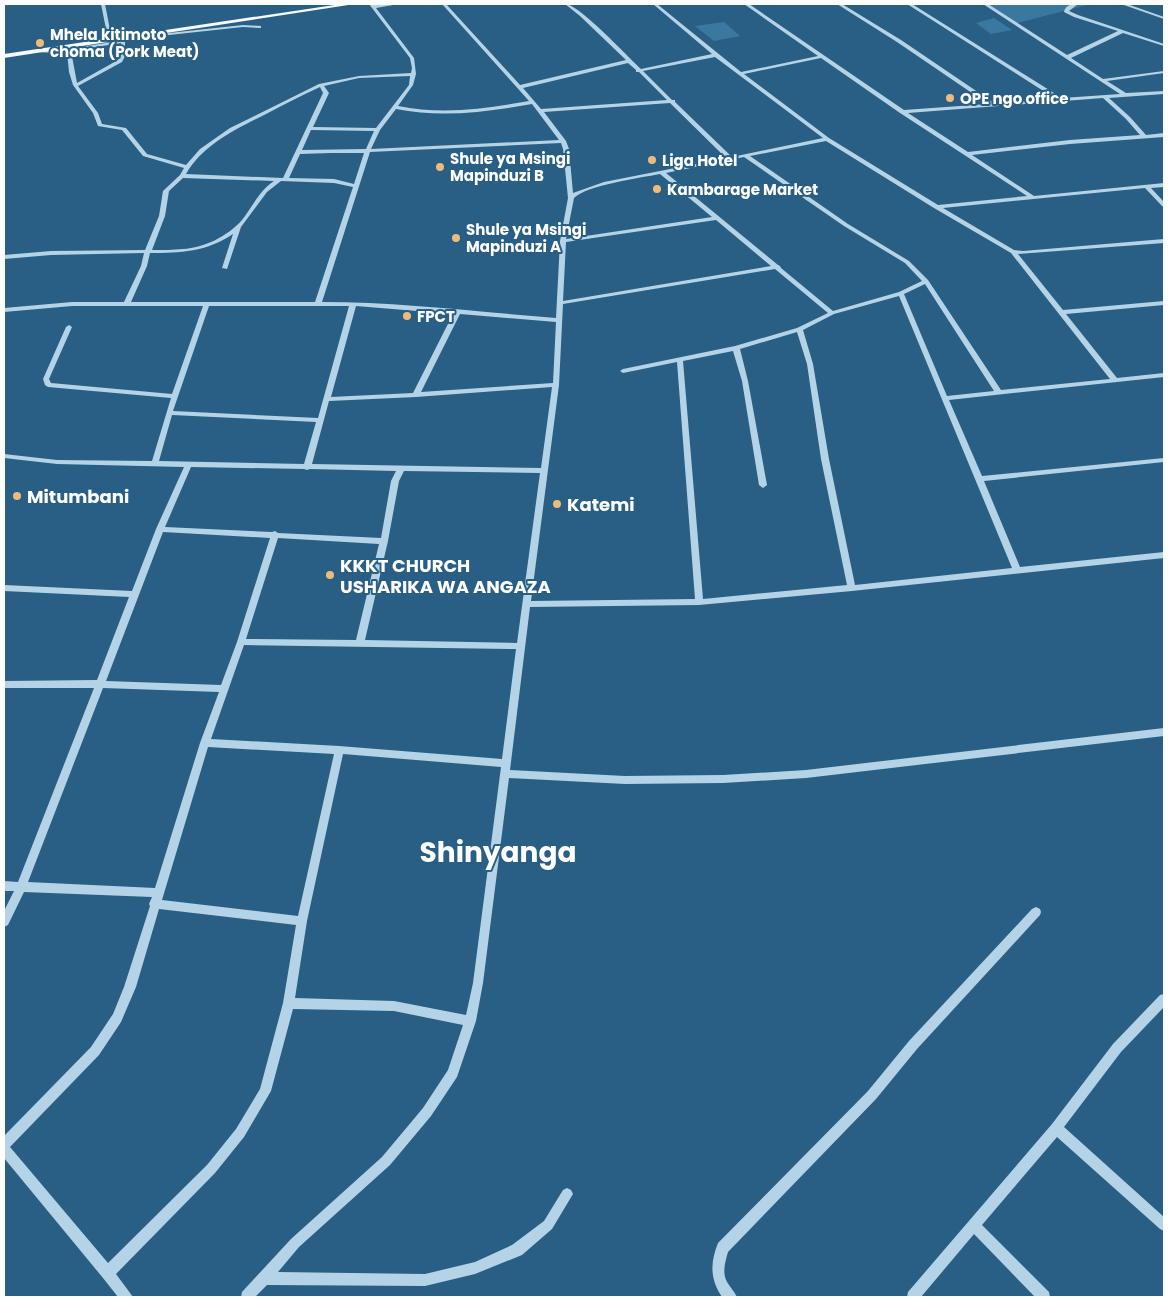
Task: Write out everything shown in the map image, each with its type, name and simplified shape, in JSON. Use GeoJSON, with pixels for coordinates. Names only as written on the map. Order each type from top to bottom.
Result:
{"type":"FeatureCollection","features":[{"type":"Feature","properties":{"kind":"main road"},"geometry":{"type":"LineString","coordinates":[[4,56],[352,4]]}},
{"type":"Feature","properties":{"kind":"street"},"geometry":{"type":"LineString","coordinates":[[103,4],[110,39]]}},
{"type":"Feature","properties":{"kind":"street"},"geometry":{"type":"LineString","coordinates":[[372,5],[392,4]]}},
{"type":"Feature","properties":{"kind":"street"},"geometry":{"type":"LineString","coordinates":[[247,1297],[295,1243],[386,1161],[427,1112],[453,1073],[470,1021],[478,983],[556,385],[563,241],[570,198],[566,149],[563,141],[533,102],[444,4]]}},
{"type":"Feature","properties":{"kind":"street"},"geometry":{"type":"LineString","coordinates":[[567,4],[582,15],[731,159]]}},
{"type":"Feature","properties":{"kind":"street"},"geometry":{"type":"LineString","coordinates":[[655,4],[716,55],[826,139],[936,207],[1014,252],[1115,380]]}},
{"type":"Feature","properties":{"kind":"street"},"geometry":{"type":"LineString","coordinates":[[746,4],[902,112],[1032,197]]}},
{"type":"Feature","properties":{"kind":"street"},"geometry":{"type":"LineString","coordinates":[[839,4],[899,41],[992,104]]}},
{"type":"Feature","properties":{"kind":"street"},"geometry":{"type":"LineString","coordinates":[[909,4],[1060,99]]}},
{"type":"Feature","properties":{"kind":"street"},"geometry":{"type":"LineString","coordinates":[[985,4],[1125,94]]}},
{"type":"Feature","properties":{"kind":"street"},"geometry":{"type":"LineString","coordinates":[[1076,4],[1066,10],[1076,16],[1164,45]]}},
{"type":"Feature","properties":{"kind":"street"},"geometry":{"type":"LineString","coordinates":[[1123,4],[1164,18]]}},
{"type":"Feature","properties":{"kind":"street"},"geometry":{"type":"LineString","coordinates":[[318,304],[367,152],[377,130],[412,85],[414,74],[412,58],[372,5]]}},
{"type":"Feature","properties":{"kind":"street"},"geometry":{"type":"LineString","coordinates":[[37,51],[69,50],[243,26],[259,28]]}},
{"type":"Feature","properties":{"kind":"street"},"geometry":{"type":"LineString","coordinates":[[1068,57],[1123,31]]}},
{"type":"Feature","properties":{"kind":"street"},"geometry":{"type":"LineString","coordinates":[[76,86],[120,61],[123,56],[123,42]]}},
{"type":"Feature","properties":{"kind":"street"},"geometry":{"type":"LineString","coordinates":[[69,50],[71,69],[76,86],[97,112],[100,125],[122,128],[145,155],[187,167]]}},
{"type":"Feature","properties":{"kind":"street"},"geometry":{"type":"LineString","coordinates":[[638,71],[716,55]]}},
{"type":"Feature","properties":{"kind":"street"},"geometry":{"type":"LineString","coordinates":[[741,73],[821,57]]}},
{"type":"Feature","properties":{"kind":"street"},"geometry":{"type":"LineString","coordinates":[[519,87],[630,61]]}},
{"type":"Feature","properties":{"kind":"street"},"geometry":{"type":"LineString","coordinates":[[1103,80],[1164,72]]}},
{"type":"Feature","properties":{"kind":"street"},"geometry":{"type":"LineString","coordinates":[[1155,73],[1164,79]]}},
{"type":"Feature","properties":{"kind":"street"},"geometry":{"type":"LineString","coordinates":[[128,303],[162,216],[166,191],[182,176],[187,167],[202,150],[232,129],[321,85],[359,76],[414,74]]}},
{"type":"Feature","properties":{"kind":"street"},"geometry":{"type":"LineString","coordinates":[[225,268],[238,227],[263,190],[282,180],[298,152],[326,93],[321,85]]}},
{"type":"Feature","properties":{"kind":"street"},"geometry":{"type":"LineString","coordinates":[[902,112],[1164,92]]}},
{"type":"Feature","properties":{"kind":"street"},"geometry":{"type":"LineString","coordinates":[[1104,96],[1144,136]]}},
{"type":"Feature","properties":{"kind":"street"},"geometry":{"type":"LineString","coordinates":[[541,112],[672,101]]}},
{"type":"Feature","properties":{"kind":"street"},"geometry":{"type":"LineString","coordinates":[[394,107],[425,113],[455,114],[533,102]]}},
{"type":"Feature","properties":{"kind":"street"},"geometry":{"type":"LineString","coordinates":[[310,128],[377,130]]}},
{"type":"Feature","properties":{"kind":"street"},"geometry":{"type":"LineString","coordinates":[[968,154],[1070,142],[1164,135]]}},
{"type":"Feature","properties":{"kind":"street"},"geometry":{"type":"LineString","coordinates":[[570,198],[587,188],[826,139]]}},
{"type":"Feature","properties":{"kind":"street"},"geometry":{"type":"LineString","coordinates":[[298,152],[367,152],[426,147],[563,141]]}},
{"type":"Feature","properties":{"kind":"street"},"geometry":{"type":"LineString","coordinates":[[746,156],[846,226],[907,262],[926,281],[998,391]]}},
{"type":"Feature","properties":{"kind":"street"},"geometry":{"type":"LineString","coordinates":[[661,172],[832,313]]}},
{"type":"Feature","properties":{"kind":"street"},"geometry":{"type":"LineString","coordinates":[[182,176],[334,181],[356,186]]}},
{"type":"Feature","properties":{"kind":"street"},"geometry":{"type":"LineString","coordinates":[[936,207],[1164,185]]}},
{"type":"Feature","properties":{"kind":"street"},"geometry":{"type":"LineString","coordinates":[[1147,187],[1164,206]]}},
{"type":"Feature","properties":{"kind":"street"},"geometry":{"type":"LineString","coordinates":[[563,241],[717,218]]}},
{"type":"Feature","properties":{"kind":"street"},"geometry":{"type":"LineString","coordinates":[[4,257],[51,253],[185,251],[220,239],[238,227]]}},
{"type":"Feature","properties":{"kind":"street"},"geometry":{"type":"LineString","coordinates":[[1014,252],[1037,252],[1164,241]]}},
{"type":"Feature","properties":{"kind":"street"},"geometry":{"type":"LineString","coordinates":[[560,303],[778,267]]}},
{"type":"Feature","properties":{"kind":"street"},"geometry":{"type":"LineString","coordinates":[[623,372],[736,348],[800,329],[832,313],[901,293],[926,281]]}},
{"type":"Feature","properties":{"kind":"street"},"geometry":{"type":"LineString","coordinates":[[901,293],[1017,570]]}},
{"type":"Feature","properties":{"kind":"street"},"geometry":{"type":"LineString","coordinates":[[4,310],[72,304],[128,303],[353,304],[560,320]]}},
{"type":"Feature","properties":{"kind":"street"},"geometry":{"type":"LineString","coordinates":[[155,463],[169,413],[207,303]]}},
{"type":"Feature","properties":{"kind":"street"},"geometry":{"type":"LineString","coordinates":[[1063,312],[1164,303]]}},
{"type":"Feature","properties":{"kind":"street"},"geometry":{"type":"LineString","coordinates":[[307,468],[353,304]]}},
{"type":"Feature","properties":{"kind":"street"},"geometry":{"type":"LineString","coordinates":[[416,395],[458,311]]}},
{"type":"Feature","properties":{"kind":"street"},"geometry":{"type":"LineString","coordinates":[[69,327],[46,378],[48,385],[175,396]]}},
{"type":"Feature","properties":{"kind":"street"},"geometry":{"type":"LineString","coordinates":[[800,329],[810,364],[825,459],[852,588]]}},
{"type":"Feature","properties":{"kind":"street"},"geometry":{"type":"LineString","coordinates":[[736,348],[745,381],[763,485]]}},
{"type":"Feature","properties":{"kind":"street"},"geometry":{"type":"LineString","coordinates":[[680,361],[699,602]]}},
{"type":"Feature","properties":{"kind":"street"},"geometry":{"type":"LineString","coordinates":[[945,398],[1164,375]]}},
{"type":"Feature","properties":{"kind":"street"},"geometry":{"type":"LineString","coordinates":[[327,399],[556,385]]}},
{"type":"Feature","properties":{"kind":"street"},"geometry":{"type":"LineString","coordinates":[[169,413],[321,420]]}},
{"type":"Feature","properties":{"kind":"street"},"geometry":{"type":"LineString","coordinates":[[4,456],[57,462],[545,471]]}},
{"type":"Feature","properties":{"kind":"street"},"geometry":{"type":"LineString","coordinates":[[979,479],[1164,460]]}},
{"type":"Feature","properties":{"kind":"street"},"geometry":{"type":"LineString","coordinates":[[4,922],[21,887],[101,684],[134,594],[189,464]]}},
{"type":"Feature","properties":{"kind":"street"},"geometry":{"type":"LineString","coordinates":[[360,642],[384,541],[395,481],[401,469]]}},
{"type":"Feature","properties":{"kind":"street"},"geometry":{"type":"LineString","coordinates":[[160,529],[384,541]]}},
{"type":"Feature","properties":{"kind":"street"},"geometry":{"type":"LineString","coordinates":[[4,1144],[95,1051],[118,1018],[130,987],[157,893],[205,742],[241,642],[275,534]]}},
{"type":"Feature","properties":{"kind":"street"},"geometry":{"type":"LineString","coordinates":[[526,604],[699,602],[1164,555]]}},
{"type":"Feature","properties":{"kind":"street"},"geometry":{"type":"LineString","coordinates":[[4,588],[134,594]]}},
{"type":"Feature","properties":{"kind":"street"},"geometry":{"type":"LineString","coordinates":[[241,642],[360,642],[521,646]]}},
{"type":"Feature","properties":{"kind":"street"},"geometry":{"type":"LineString","coordinates":[[4,684],[101,684],[224,690]]}},
{"type":"Feature","properties":{"kind":"street"},"geometry":{"type":"LineString","coordinates":[[505,774],[625,780],[722,779],[806,774],[1164,732]]}},
{"type":"Feature","properties":{"kind":"street"},"geometry":{"type":"LineString","coordinates":[[205,742],[506,763]]}},
{"type":"Feature","properties":{"kind":"street"},"geometry":{"type":"LineString","coordinates":[[108,1273],[210,1169],[240,1133],[265,1091],[289,1003],[302,921],[339,750]]}},
{"type":"Feature","properties":{"kind":"street"},"geometry":{"type":"LineString","coordinates":[[4,886],[157,893]]}},
{"type":"Feature","properties":{"kind":"street"},"geometry":{"type":"LineString","coordinates":[[154,904],[302,921]]}},
{"type":"Feature","properties":{"kind":"street"},"geometry":{"type":"LineString","coordinates":[[730,1297],[720,1286],[718,1259],[723,1248],[872,1095],[913,1045],[1036,912]]}},
{"type":"Feature","properties":{"kind":"street"},"geometry":{"type":"LineString","coordinates":[[913,1297],[1056,1128],[1117,1048],[1164,999]]}},
{"type":"Feature","properties":{"kind":"street"},"geometry":{"type":"LineString","coordinates":[[289,1003],[394,1006],[470,1021]]}},
{"type":"Feature","properties":{"kind":"street"},"geometry":{"type":"LineString","coordinates":[[1056,1128],[1164,1225]]}},
{"type":"Feature","properties":{"kind":"street"},"geometry":{"type":"LineString","coordinates":[[4,1149],[126,1297]]}},
{"type":"Feature","properties":{"kind":"street"},"geometry":{"type":"LineString","coordinates":[[264,1278],[425,1280],[475,1268],[516,1250],[548,1225],[567,1194]]}},
{"type":"Feature","properties":{"kind":"street"},"geometry":{"type":"LineString","coordinates":[[975,1226],[1044,1297]]}},
{"type":"Feature","properties":{"kind":"shaded area"},"geometry":{"type":"Polygon","coordinates":[[[985,4],[1090,4],[1014,24],[985,4]]]}},
{"type":"Feature","properties":{"kind":"shaded area"},"geometry":{"type":"Polygon","coordinates":[[[994,18],[1012,30],[991,34],[976,23],[994,18]]]}},
{"type":"Feature","properties":{"kind":"shaded area"},"geometry":{"type":"Polygon","coordinates":[[[724,22],[740,36],[714,41],[695,26],[724,22]]]}},
{"type":"Feature","properties":{"kind":"place","name":"Mhela kitimoto choma (Pork Meat)"},"geometry":{"type":"Point","coordinates":[40,43]}},
{"type":"Feature","properties":{"kind":"place","name":"OPE ngo office"},"geometry":{"type":"Point","coordinates":[950,98]}},
{"type":"Feature","properties":{"kind":"place","name":"Liga Hotel"},"geometry":{"type":"Point","coordinates":[652,160]}},
{"type":"Feature","properties":{"kind":"place","name":"Shule ya Msingi Mapinduzi B"},"geometry":{"type":"Point","coordinates":[440,167]}},
{"type":"Feature","properties":{"kind":"place","name":"Kambarage Market"},"geometry":{"type":"Point","coordinates":[657,189]}},
{"type":"Feature","properties":{"kind":"place","name":"Shule ya Msingi Mapinduzi A"},"geometry":{"type":"Point","coordinates":[456,238]}},
{"type":"Feature","properties":{"kind":"place","name":"FPCT"},"geometry":{"type":"Point","coordinates":[407,316]}},
{"type":"Feature","properties":{"kind":"place","name":"Mitumbani"},"geometry":{"type":"Point","coordinates":[17,496]}},
{"type":"Feature","properties":{"kind":"place","name":"Katemi"},"geometry":{"type":"Point","coordinates":[557,504]}},
{"type":"Feature","properties":{"kind":"place","name":"KKKT CHURCH USHARIKA WA ANGAZA"},"geometry":{"type":"Point","coordinates":[330,575]}},
{"type":"Feature","properties":{"kind":"district","name":"Shinyanga"},"geometry":{"type":"Point","coordinates":[498,852]}}]}
